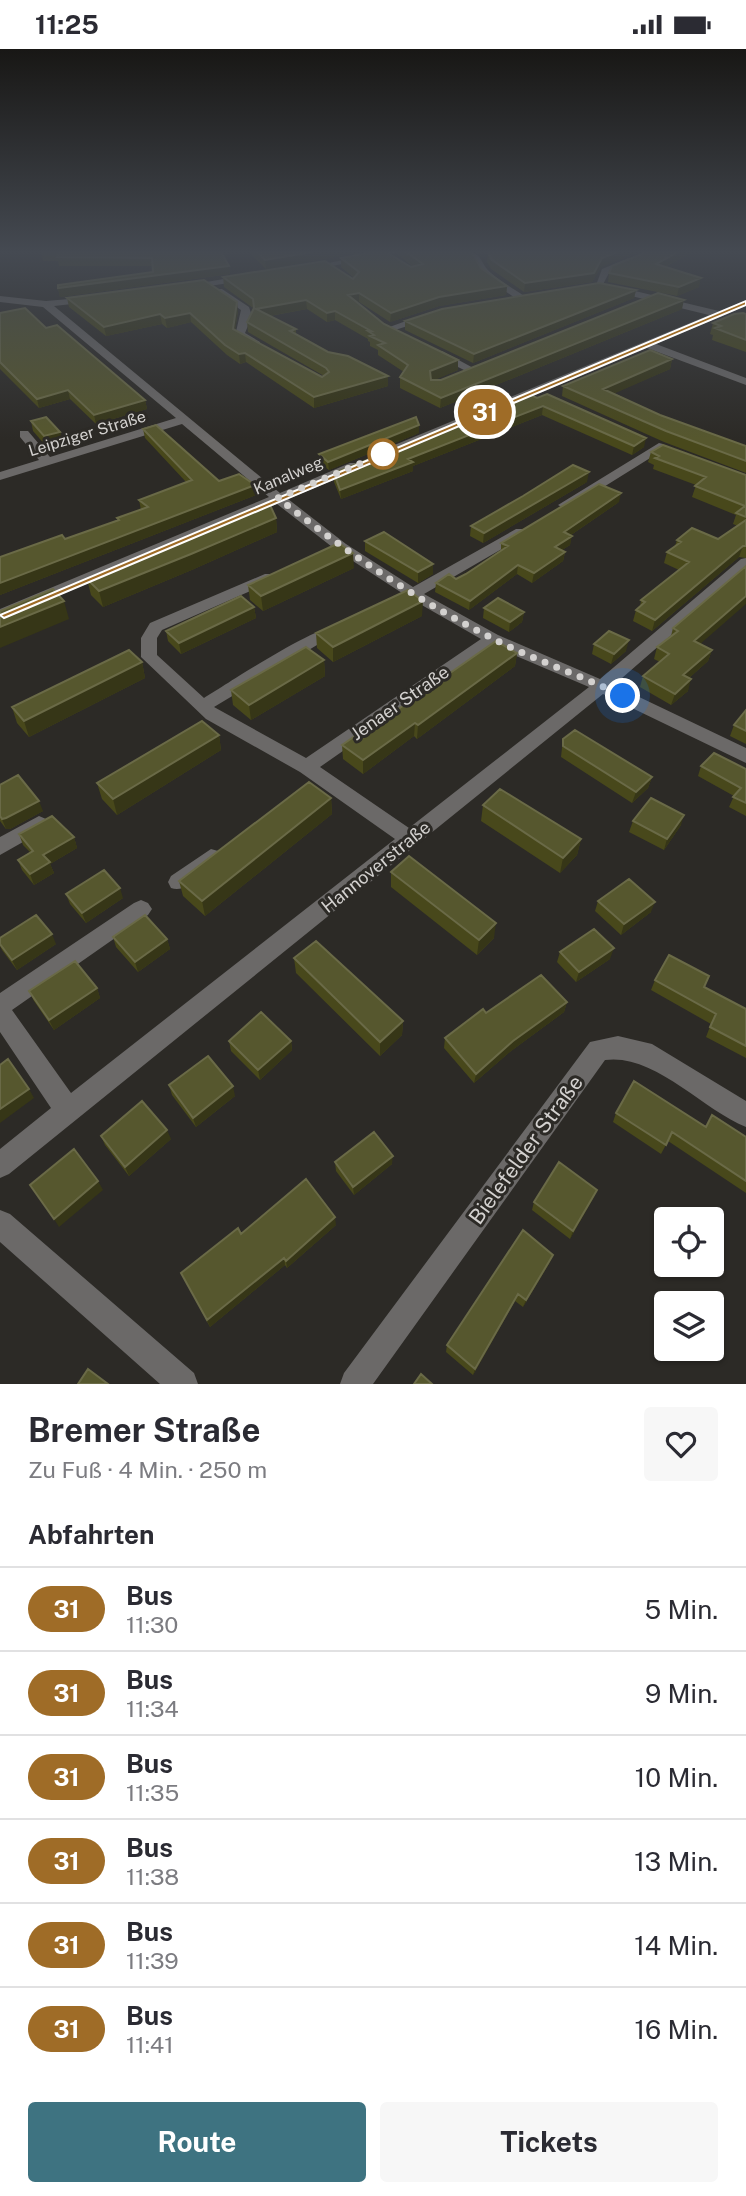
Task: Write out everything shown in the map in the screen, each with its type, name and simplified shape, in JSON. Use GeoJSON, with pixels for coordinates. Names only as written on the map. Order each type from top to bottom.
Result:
{"type":"FeatureCollection","features":[{"type":"Feature","properties":{"kind":"street"},"geometry":{"type":"LineString","coordinates":[[58,314],[335,549],[492,639],[602,685],[746,756]]}},
{"type":"Feature","properties":{"kind":"street"},"geometry":{"type":"LineString","coordinates":[[247,314],[239,334],[265,349]]}},
{"type":"Feature","properties":{"kind":"street"},"geometry":{"type":"LineString","coordinates":[[389,329],[432,314]]}},
{"type":"Feature","properties":{"kind":"street","name":"Kanalweg"},"geometry":{"type":"LineString","coordinates":[[0,615],[718,314]]}},
{"type":"Feature","properties":{"kind":"street"},"geometry":{"type":"LineString","coordinates":[[378,322],[401,335]]}},
{"type":"Feature","properties":{"kind":"street"},"geometry":{"type":"LineString","coordinates":[[645,344],[746,382]]}},
{"type":"Feature","properties":{"kind":"street"},"geometry":{"type":"LineString","coordinates":[[425,347],[472,370]]}},
{"type":"Feature","properties":{"kind":"street"},"geometry":{"type":"LineString","coordinates":[[460,376],[484,366]]}},
{"type":"Feature","properties":{"kind":"street"},"geometry":{"type":"LineString","coordinates":[[536,391],[552,398]]}},
{"type":"Feature","properties":{"kind":"street","name":"Leipziger Straße"},"geometry":{"type":"LineString","coordinates":[[0,476],[183,420]]}},
{"type":"Feature","properties":{"kind":"street"},"geometry":{"type":"LineString","coordinates":[[24,434],[48,462]]}},
{"type":"Feature","properties":{"kind":"street"},"geometry":{"type":"LineString","coordinates":[[556,510],[659,447]]}},
{"type":"Feature","properties":{"kind":"street"},"geometry":{"type":"LineString","coordinates":[[390,605],[533,525]]}},
{"type":"Feature","properties":{"kind":"street","name":"Hannoverstraße"},"geometry":{"type":"LineString","coordinates":[[0,1165],[411,840],[602,685],[746,562]]}},
{"type":"Feature","properties":{"kind":"street"},"geometry":{"type":"LineString","coordinates":[[290,569],[162,624],[152,631],[148,641],[151,661],[205,715],[313,771],[411,840]]}},
{"type":"Feature","properties":{"kind":"street"},"geometry":{"type":"LineString","coordinates":[[205,715],[311,642],[356,620]]}},
{"type":"Feature","properties":{"kind":"street","name":"Jenaer Straße"},"geometry":{"type":"LineString","coordinates":[[298,792],[313,771],[492,639]]}},
{"type":"Feature","properties":{"kind":"street"},"geometry":{"type":"LineString","coordinates":[[130,653],[148,641]]}},
{"type":"Feature","properties":{"kind":"street"},"geometry":{"type":"LineString","coordinates":[[0,847],[50,818]]}},
{"type":"Feature","properties":{"kind":"street"},"geometry":{"type":"LineString","coordinates":[[178,882],[222,849]]}},
{"type":"Feature","properties":{"kind":"street"},"geometry":{"type":"LineString","coordinates":[[0,1006],[141,909]]}},
{"type":"Feature","properties":{"kind":"street"},"geometry":{"type":"LineString","coordinates":[[0,1013],[68,1111]]}},
{"type":"Feature","properties":{"kind":"street","name":"Bielefelder Straße"},"geometry":{"type":"LineString","coordinates":[[355,1384],[598,1051],[618,1047],[644,1052],[746,1115]]}},
{"type":"Feature","properties":{"kind":"street"},"geometry":{"type":"LineString","coordinates":[[0,1224],[183,1384]]}},
{"type":"Feature","properties":{"kind":"building"},"geometry":{"type":"Polygon","coordinates":[[[0,314],[32,314],[46,328],[57,325],[145,400],[94,415],[68,390],[37,399],[0,362],[0,314]]]}},
{"type":"Feature","properties":{"kind":"building"},"geometry":{"type":"Polygon","coordinates":[[[88,314],[159,314],[104,327],[88,314]]]}},
{"type":"Feature","properties":{"kind":"building"},"geometry":{"type":"Polygon","coordinates":[[[160,314],[183,314],[165,318],[160,314]]]}},
{"type":"Feature","properties":{"kind":"building"},"geometry":{"type":"Polygon","coordinates":[[[191,314],[235,314],[233,329],[322,377],[329,372],[247,322],[251,314],[267,314],[296,329],[290,331],[328,352],[348,356],[388,376],[314,397],[245,353],[239,354],[225,345],[191,314]]]}},
{"type":"Feature","properties":{"kind":"building"},"geometry":{"type":"Polygon","coordinates":[[[341,314],[372,314],[384,324],[458,360],[430,371],[431,380],[441,380],[605,314],[649,314],[441,398],[400,377],[408,365],[378,345],[385,343],[370,336],[374,335],[368,331],[371,331],[341,314]]]}},
{"type":"Feature","properties":{"kind":"building"},"geometry":{"type":"Polygon","coordinates":[[[426,314],[574,314],[474,354],[405,321],[426,314]]]}},
{"type":"Feature","properties":{"kind":"building"},"geometry":{"type":"Polygon","coordinates":[[[733,314],[746,314],[746,340],[715,328],[721,326],[713,323],[733,314]]]}},
{"type":"Feature","properties":{"kind":"building"},"geometry":{"type":"Polygon","coordinates":[[[650,350],[672,359],[603,389],[660,415],[746,446],[746,461],[666,431],[563,386],[650,350]]]}},
{"type":"Feature","properties":{"kind":"building"},"geometry":{"type":"Polygon","coordinates":[[[547,394],[646,438],[634,446],[543,406],[408,459],[413,462],[340,490],[334,473],[531,395],[537,398],[547,394]]]}},
{"type":"Feature","properties":{"kind":"building"},"geometry":{"type":"Polygon","coordinates":[[[46,417],[60,432],[44,436],[31,421],[46,417]]]}},
{"type":"Feature","properties":{"kind":"building"},"geometry":{"type":"Polygon","coordinates":[[[416,417],[419,425],[328,462],[319,454],[416,417]]]}},
{"type":"Feature","properties":{"kind":"building"},"geometry":{"type":"Polygon","coordinates":[[[156,425],[219,481],[239,474],[255,485],[0,583],[0,557],[62,535],[65,539],[119,520],[117,518],[148,507],[139,500],[192,480],[143,429],[156,425]]]}},
{"type":"Feature","properties":{"kind":"building"},"geometry":{"type":"Polygon","coordinates":[[[663,445],[746,475],[746,517],[736,513],[745,506],[695,486],[706,477],[655,458],[659,456],[651,452],[663,445]]]}},
{"type":"Feature","properties":{"kind":"building"},"geometry":{"type":"Polygon","coordinates":[[[573,465],[589,472],[484,533],[471,526],[523,496],[573,465]]]}},
{"type":"Feature","properties":{"kind":"building"},"geometry":{"type":"Polygon","coordinates":[[[599,484],[621,493],[564,532],[572,536],[555,547],[565,552],[534,573],[518,565],[470,601],[436,583],[449,574],[456,579],[466,574],[508,546],[501,543],[599,484]]]}},
{"type":"Feature","properties":{"kind":"building"},"geometry":{"type":"Polygon","coordinates":[[[270,505],[276,518],[191,554],[99,591],[87,579],[180,543],[270,505]]]}},
{"type":"Feature","properties":{"kind":"building"},"geometry":{"type":"Polygon","coordinates":[[[746,520],[746,546],[655,620],[636,610],[645,602],[641,600],[689,562],[667,552],[681,542],[677,540],[692,528],[718,539],[746,520]]]}},
{"type":"Feature","properties":{"kind":"building"},"geometry":{"type":"Polygon","coordinates":[[[384,532],[433,564],[418,572],[365,541],[384,532]]]}},
{"type":"Feature","properties":{"kind":"building"},"geometry":{"type":"Polygon","coordinates":[[[339,543],[353,553],[261,596],[248,585],[339,543]]]}},
{"type":"Feature","properties":{"kind":"building"},"geometry":{"type":"Polygon","coordinates":[[[746,566],[746,596],[694,641],[712,650],[683,675],[691,679],[675,694],[643,676],[669,654],[657,647],[678,631],[673,628],[746,566]]]}},
{"type":"Feature","properties":{"kind":"building"},"geometry":{"type":"Polygon","coordinates":[[[53,589],[64,601],[0,627],[0,611],[53,589]]]}},
{"type":"Feature","properties":{"kind":"building"},"geometry":{"type":"Polygon","coordinates":[[[408,590],[423,601],[333,647],[316,633],[408,590]]]}},
{"type":"Feature","properties":{"kind":"building"},"geometry":{"type":"Polygon","coordinates":[[[241,596],[254,607],[179,643],[166,631],[241,596]]]}},
{"type":"Feature","properties":{"kind":"building"},"geometry":{"type":"Polygon","coordinates":[[[498,598],[524,612],[510,622],[484,608],[498,598]]]}},
{"type":"Feature","properties":{"kind":"building"},"geometry":{"type":"Polygon","coordinates":[[[609,631],[629,640],[614,654],[594,644],[609,631]]]}},
{"type":"Feature","properties":{"kind":"building"},"geometry":{"type":"Polygon","coordinates":[[[496,641],[517,653],[418,725],[415,723],[363,760],[342,745],[394,709],[397,710],[496,641]]]}},
{"type":"Feature","properties":{"kind":"building"},"geometry":{"type":"Polygon","coordinates":[[[306,647],[324,660],[249,705],[231,690],[306,647]]]}},
{"type":"Feature","properties":{"kind":"building"},"geometry":{"type":"Polygon","coordinates":[[[129,650],[142,662],[24,721],[12,707],[129,650]]]}},
{"type":"Feature","properties":{"kind":"building"},"geometry":{"type":"Polygon","coordinates":[[[746,710],[746,731],[734,725],[746,710]]]}},
{"type":"Feature","properties":{"kind":"building"},"geometry":{"type":"Polygon","coordinates":[[[202,721],[219,735],[113,799],[97,783],[202,721]]]}},
{"type":"Feature","properties":{"kind":"building"},"geometry":{"type":"Polygon","coordinates":[[[575,730],[652,777],[636,792],[563,746],[563,739],[575,730]]]}},
{"type":"Feature","properties":{"kind":"building"},"geometry":{"type":"Polygon","coordinates":[[[714,753],[746,769],[746,803],[733,797],[741,788],[701,766],[714,753]]]}},
{"type":"Feature","properties":{"kind":"building"},"geometry":{"type":"Polygon","coordinates":[[[18,775],[39,801],[2,819],[0,785],[18,775]]]}},
{"type":"Feature","properties":{"kind":"building"},"geometry":{"type":"Polygon","coordinates":[[[309,782],[331,798],[202,901],[179,881],[309,782]]]}},
{"type":"Feature","properties":{"kind":"building"},"geometry":{"type":"Polygon","coordinates":[[[500,789],[581,839],[563,858],[483,805],[500,789]]]}},
{"type":"Feature","properties":{"kind":"building"},"geometry":{"type":"Polygon","coordinates":[[[651,798],[684,815],[667,839],[633,821],[651,798]]]}},
{"type":"Feature","properties":{"kind":"building"},"geometry":{"type":"Polygon","coordinates":[[[52,816],[74,837],[43,855],[50,862],[30,874],[18,860],[33,851],[19,834],[52,816]]]}},
{"type":"Feature","properties":{"kind":"building"},"geometry":{"type":"Polygon","coordinates":[[[409,856],[496,923],[479,940],[391,872],[409,856]]]}},
{"type":"Feature","properties":{"kind":"building"},"geometry":{"type":"Polygon","coordinates":[[[104,870],[120,888],[82,913],[66,894],[104,870]]]}},
{"type":"Feature","properties":{"kind":"building"},"geometry":{"type":"Polygon","coordinates":[[[629,879],[655,902],[624,924],[598,901],[629,879]]]}},
{"type":"Feature","properties":{"kind":"building"},"geometry":{"type":"Polygon","coordinates":[[[36,915],[52,934],[12,960],[0,944],[0,938],[36,915]]]}},
{"type":"Feature","properties":{"kind":"building"},"geometry":{"type":"Polygon","coordinates":[[[145,915],[167,939],[135,962],[113,937],[145,915]]]}},
{"type":"Feature","properties":{"kind":"building"},"geometry":{"type":"Polygon","coordinates":[[[594,929],[614,948],[579,972],[560,952],[594,929]]]}},
{"type":"Feature","properties":{"kind":"building"},"geometry":{"type":"Polygon","coordinates":[[[316,941],[403,1021],[380,1042],[294,958],[316,941]]]}},
{"type":"Feature","properties":{"kind":"building"},"geometry":{"type":"Polygon","coordinates":[[[669,955],[709,976],[704,987],[746,1009],[746,1046],[710,1027],[716,1014],[655,980],[669,955]]]}},
{"type":"Feature","properties":{"kind":"building"},"geometry":{"type":"Polygon","coordinates":[[[75,961],[97,988],[49,1020],[29,991],[75,961]]]}},
{"type":"Feature","properties":{"kind":"building"},"geometry":{"type":"Polygon","coordinates":[[[541,975],[567,1002],[513,1041],[476,1074],[445,1038],[483,1009],[486,1013],[541,975]]]}},
{"type":"Feature","properties":{"kind":"building"},"geometry":{"type":"Polygon","coordinates":[[[261,1012],[291,1041],[258,1070],[229,1041],[261,1012]]]}},
{"type":"Feature","properties":{"kind":"building"},"geometry":{"type":"Polygon","coordinates":[[[208,1056],[233,1086],[193,1118],[169,1085],[208,1056]]]}},
{"type":"Feature","properties":{"kind":"building"},"geometry":{"type":"Polygon","coordinates":[[[8,1059],[29,1089],[0,1109],[0,1065],[8,1059]]]}},
{"type":"Feature","properties":{"kind":"building"},"geometry":{"type":"Polygon","coordinates":[[[634,1081],[706,1127],[712,1115],[746,1137],[746,1181],[672,1132],[666,1145],[616,1113],[634,1081]]]}},
{"type":"Feature","properties":{"kind":"building"},"geometry":{"type":"Polygon","coordinates":[[[142,1101],[167,1130],[125,1167],[101,1136],[142,1101]]]}},
{"type":"Feature","properties":{"kind":"building"},"geometry":{"type":"Polygon","coordinates":[[[374,1132],[393,1156],[353,1187],[335,1162],[374,1132]]]}},
{"type":"Feature","properties":{"kind":"building"},"geometry":{"type":"Polygon","coordinates":[[[74,1149],[98,1181],[54,1219],[30,1185],[74,1149]]]}},
{"type":"Feature","properties":{"kind":"building"},"geometry":{"type":"Polygon","coordinates":[[[559,1162],[597,1190],[573,1231],[534,1202],[559,1162]]]}},
{"type":"Feature","properties":{"kind":"building"},"geometry":{"type":"Polygon","coordinates":[[[306,1179],[335,1217],[286,1261],[284,1258],[207,1320],[181,1273],[238,1228],[241,1234],[306,1179]]]}},
{"type":"Feature","properties":{"kind":"building"},"geometry":{"type":"Polygon","coordinates":[[[523,1230],[553,1255],[526,1300],[518,1294],[475,1369],[447,1345],[523,1230]]]}},
{"type":"Feature","properties":{"kind":"building"},"geometry":{"type":"Polygon","coordinates":[[[88,1369],[108,1384],[78,1384],[88,1369]]]}},
{"type":"Feature","properties":{"kind":"building"},"geometry":{"type":"Polygon","coordinates":[[[421,1374],[432,1384],[414,1384],[421,1374]]]}},
{"type":"Feature","properties":{"kind":"bus line","name":"31"},"geometry":{"type":"LineString","coordinates":[[0,615],[718,314]]}},
{"type":"Feature","properties":{"kind":"route"},"geometry":{"type":"LineString","coordinates":[[383,454],[278,498],[341,547],[413,594],[492,639],[623,696]]}}]}
